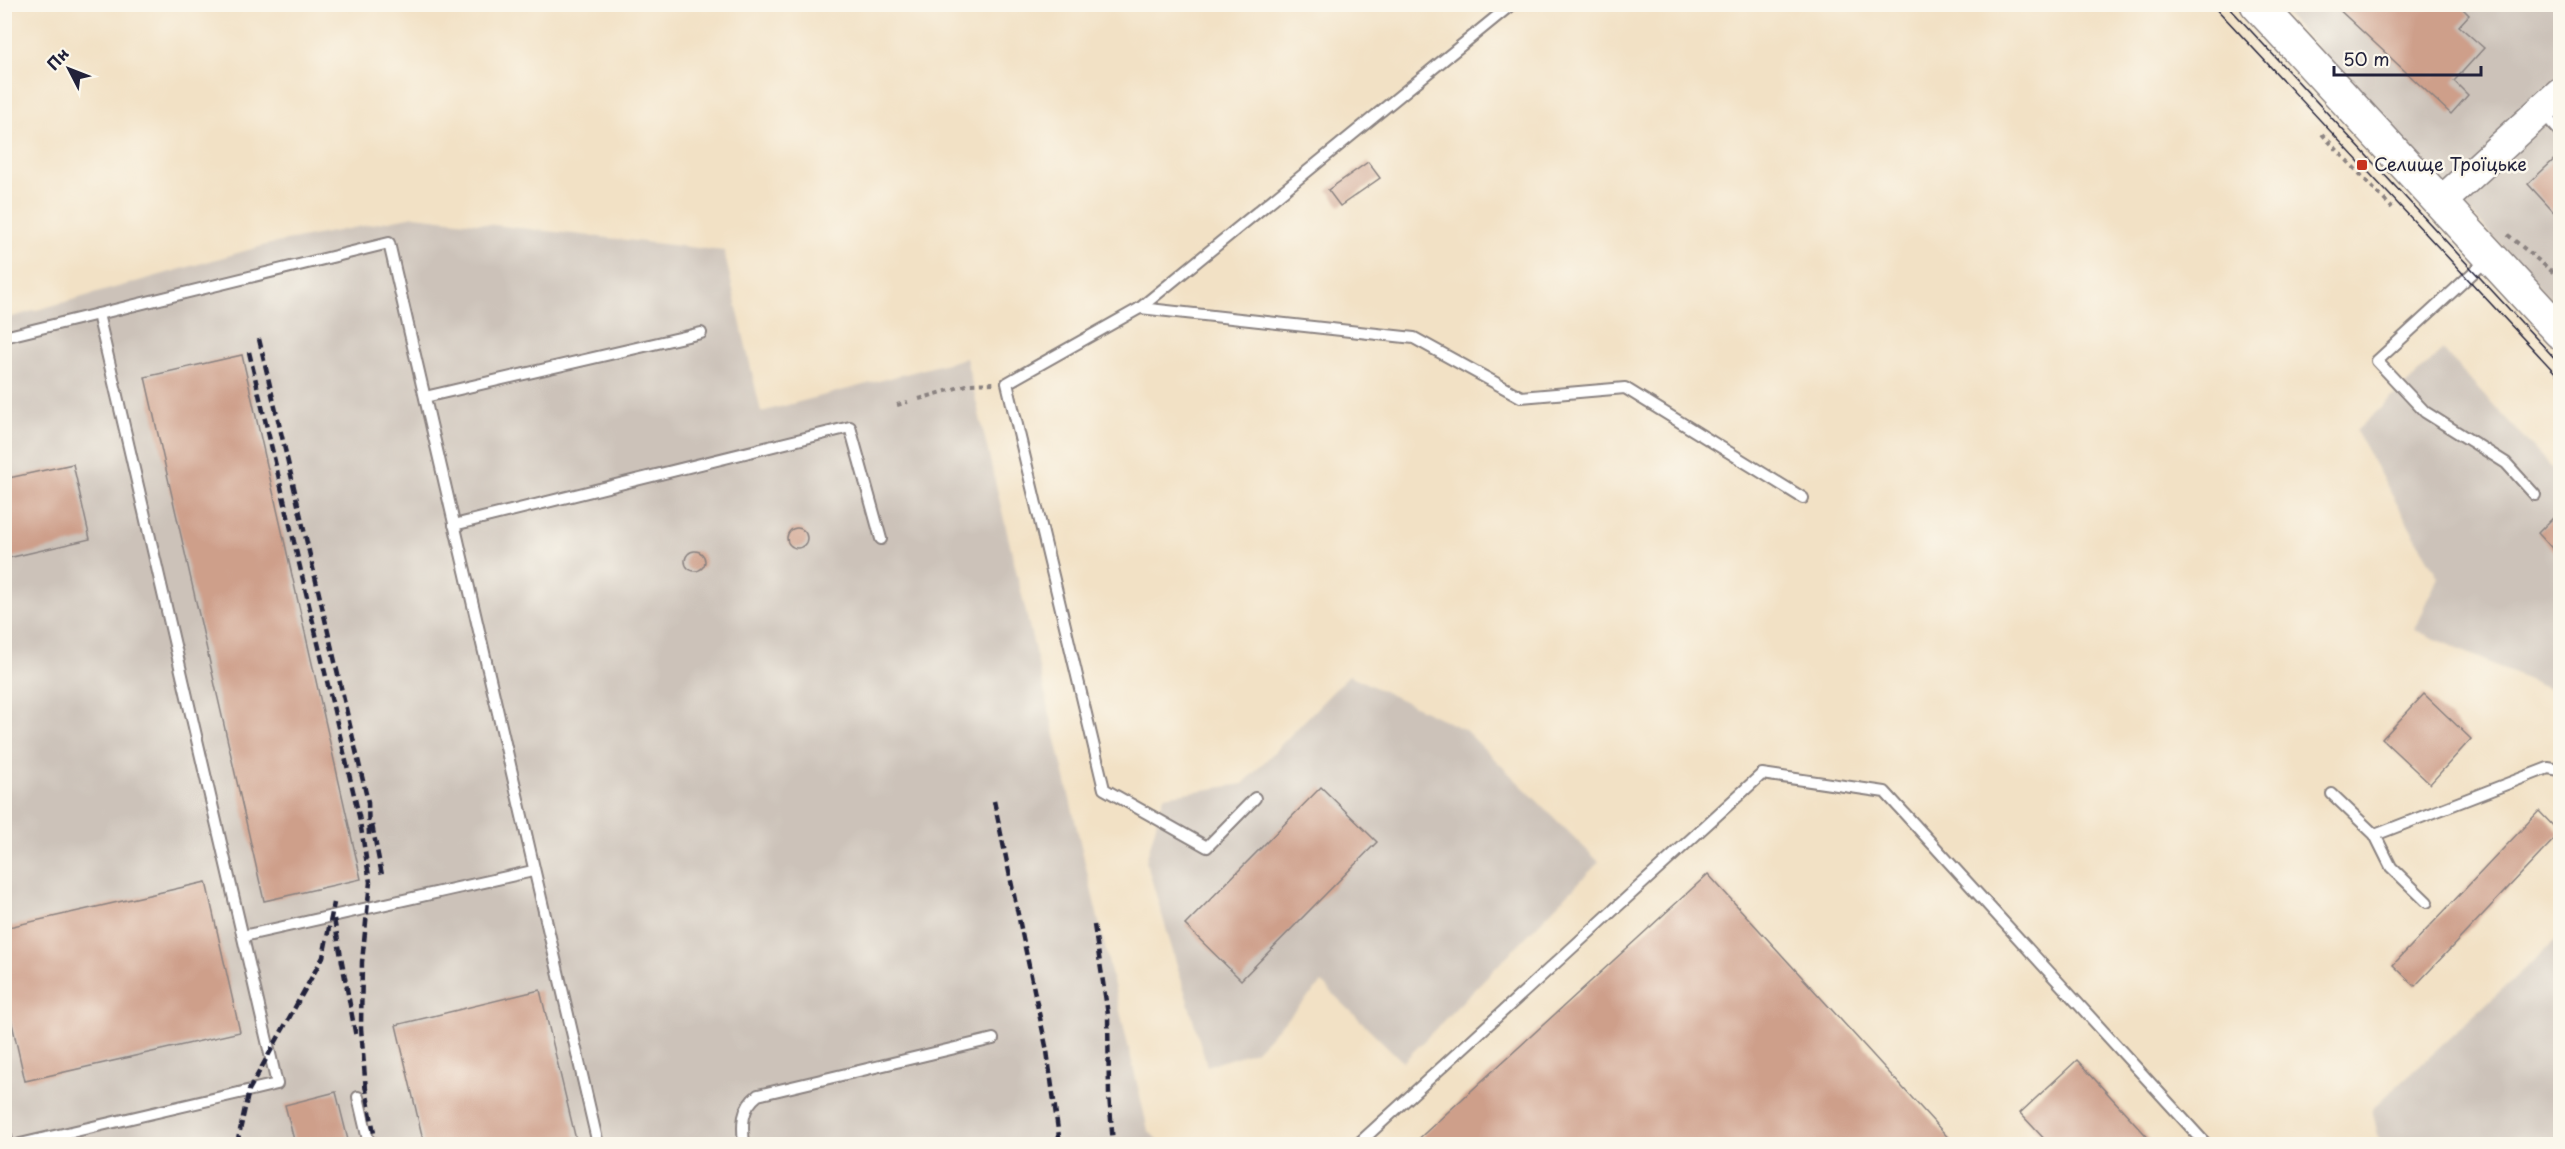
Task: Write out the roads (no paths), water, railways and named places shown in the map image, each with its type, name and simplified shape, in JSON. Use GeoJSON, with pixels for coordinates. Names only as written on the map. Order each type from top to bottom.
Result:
{"type":"FeatureCollection","features":[{"type":"Feature","properties":{"kind":"main road"},"geometry":{"type":"LineString","coordinates":[[2257,4],[2560,332]]}},
{"type":"Feature","properties":{"kind":"street"},"geometry":{"type":"LineString","coordinates":[[2441,202],[2554,112]]}},
{"type":"Feature","properties":{"kind":"lane"},"geometry":{"type":"LineString","coordinates":[[1256,798],[1208,847],[1104,789],[1007,383],[1140,308],[1512,4]]}},
{"type":"Feature","properties":{"kind":"lane"},"geometry":{"type":"LineString","coordinates":[[4,336],[389,243],[598,1144]]}},
{"type":"Feature","properties":{"kind":"lane"},"geometry":{"type":"LineString","coordinates":[[2491,256],[2377,361],[2425,412],[2506,464],[2535,495]]}},
{"type":"Feature","properties":{"kind":"lane"},"geometry":{"type":"LineString","coordinates":[[1140,308],[1414,338],[1521,397],[1625,388],[1803,498]]}},
{"type":"Feature","properties":{"kind":"lane"},"geometry":{"type":"LineString","coordinates":[[20,1144],[277,1084],[98,314]]}},
{"type":"Feature","properties":{"kind":"lane"},"geometry":{"type":"LineString","coordinates":[[425,397],[701,333]]}},
{"type":"Feature","properties":{"kind":"lane"},"geometry":{"type":"LineString","coordinates":[[454,525],[850,427],[881,539]]}},
{"type":"Feature","properties":{"kind":"lane"},"geometry":{"type":"LineString","coordinates":[[2375,835],[2548,768],[2560,770]]}},
{"type":"Feature","properties":{"kind":"lane"},"geometry":{"type":"LineString","coordinates":[[1358,1144],[1762,774],[1885,792],[2206,1144]]}},
{"type":"Feature","properties":{"kind":"lane"},"geometry":{"type":"LineString","coordinates":[[2332,794],[2375,835],[2391,867],[2427,902]]}},
{"type":"Feature","properties":{"kind":"lane"},"geometry":{"type":"LineString","coordinates":[[243,936],[533,871]]}},
{"type":"Feature","properties":{"kind":"lane"},"geometry":{"type":"LineString","coordinates":[[744,1144],[744,1115],[750,1102],[758,1095],[993,1039]]}},
{"type":"Feature","properties":{"kind":"lane"},"geometry":{"type":"LineString","coordinates":[[358,1097],[369,1144]]}},
{"type":"Feature","properties":{"kind":"lane"},"geometry":{"type":"LineString","coordinates":[[4,1130],[8,1144]]}},
{"type":"Feature","properties":{"kind":"tram line"},"geometry":{"type":"LineString","coordinates":[[2212,4],[2560,378]]}},
{"type":"Feature","properties":{"kind":"tram line"},"geometry":{"type":"LineString","coordinates":[[2226,4],[2560,364]]}},
{"type":"Feature","properties":{"kind":"railway"},"geometry":{"type":"LineString","coordinates":[[259,339],[368,802],[369,837]]}},
{"type":"Feature","properties":{"kind":"railway"},"geometry":{"type":"LineString","coordinates":[[249,352],[359,816],[370,882],[362,962],[361,1028],[366,1091]]}},
{"type":"Feature","properties":{"kind":"railway"},"geometry":{"type":"LineString","coordinates":[[994,801],[1047,1051],[1060,1144]]}},
{"type":"Feature","properties":{"kind":"railway"},"geometry":{"type":"LineString","coordinates":[[372,825],[382,875]]}},
{"type":"Feature","properties":{"kind":"railway"},"geometry":{"type":"LineString","coordinates":[[237,1144],[249,1090],[323,957],[334,903]]}},
{"type":"Feature","properties":{"kind":"railway"},"geometry":{"type":"LineString","coordinates":[[334,919],[356,1037]]}},
{"type":"Feature","properties":{"kind":"railway"},"geometry":{"type":"LineString","coordinates":[[1094,925],[1108,1014],[1109,1094],[1113,1144]]}},
{"type":"Feature","properties":{"kind":"railway"},"geometry":{"type":"LineString","coordinates":[[365,1084],[376,1144]]}},
{"type":"Feature","properties":{"kind":"place","name":"Селище Троїцьке"},"geometry":{"type":"Point","coordinates":[2362,165]}}]}
